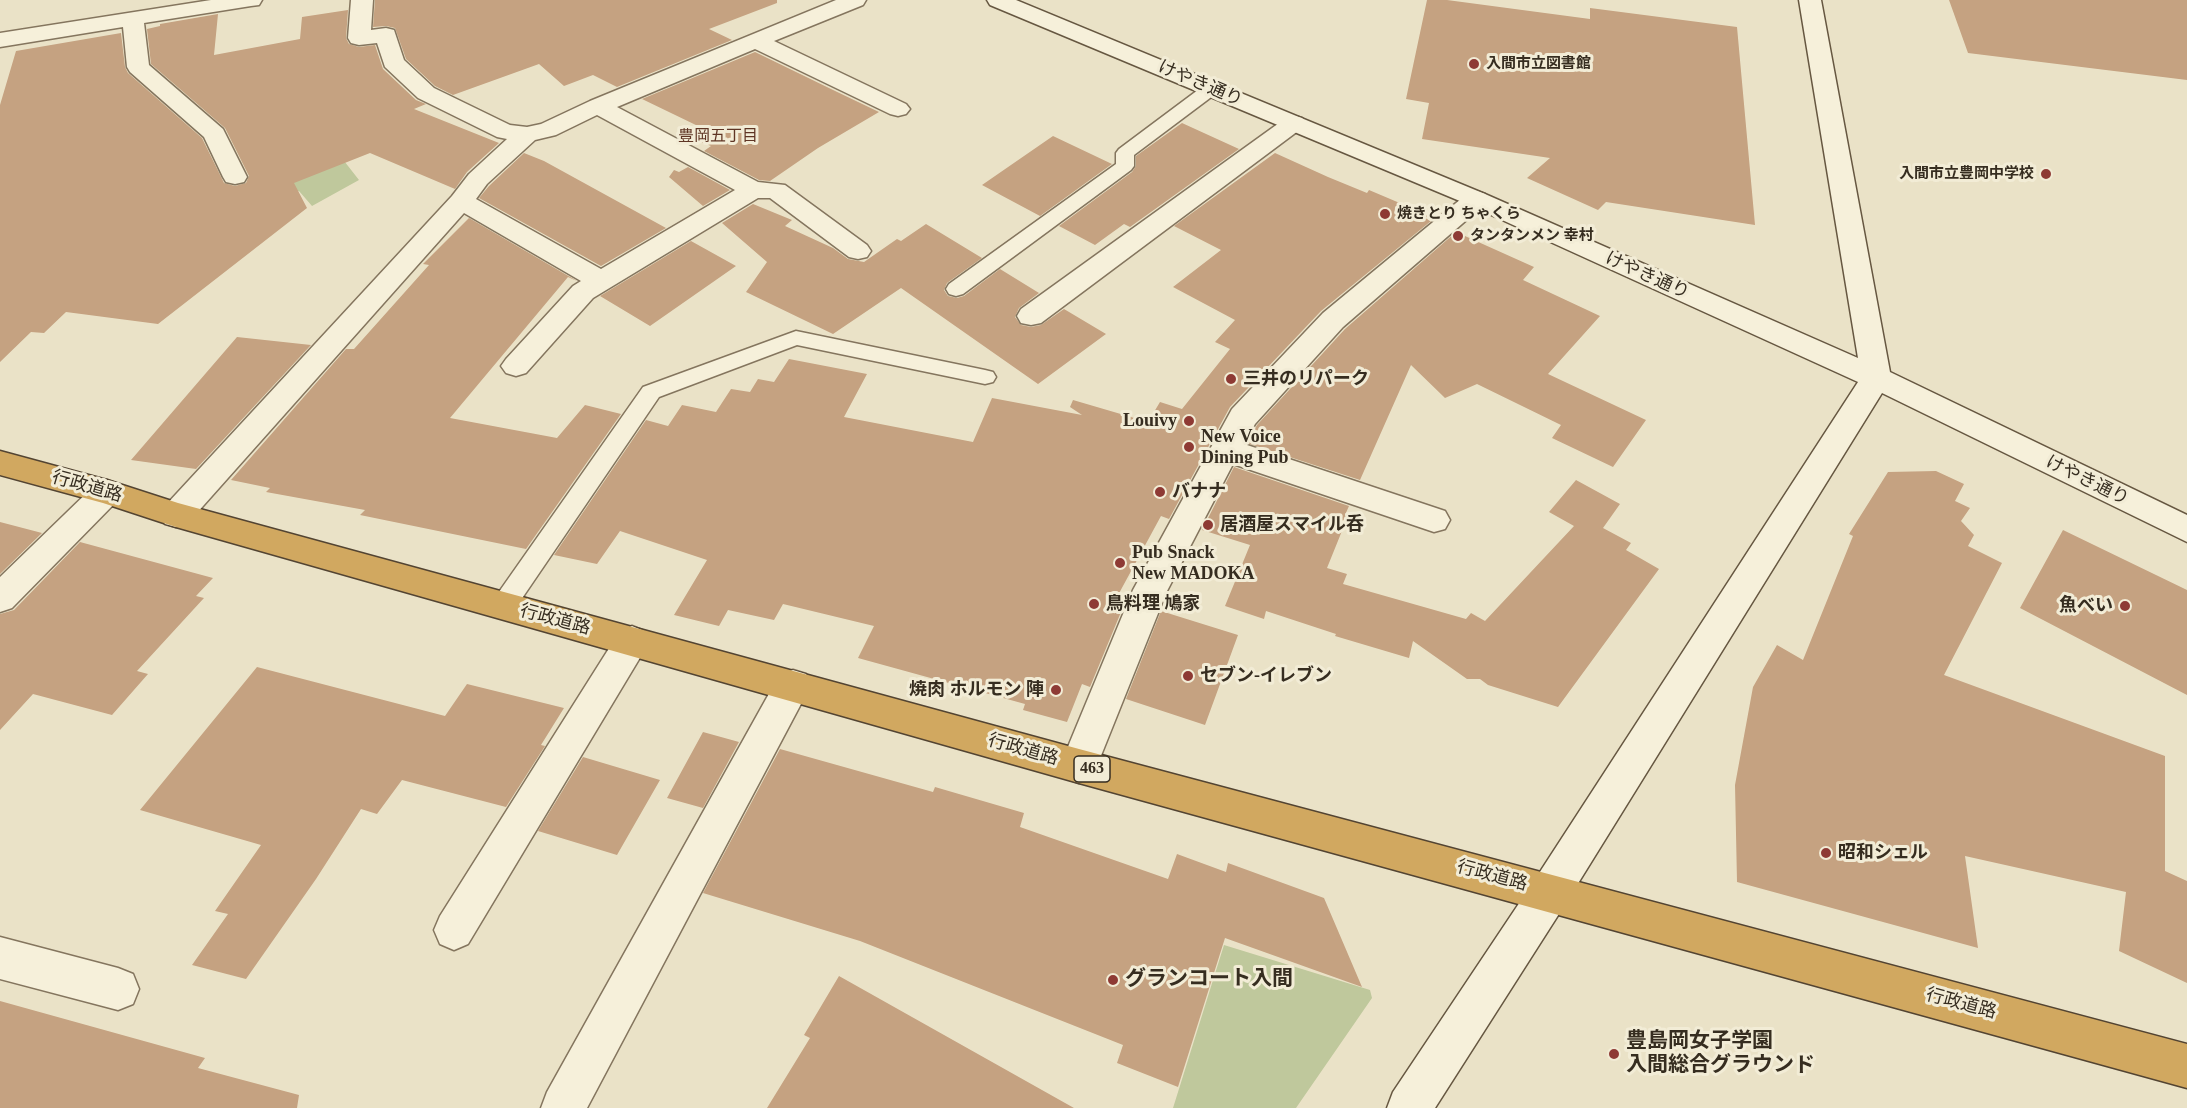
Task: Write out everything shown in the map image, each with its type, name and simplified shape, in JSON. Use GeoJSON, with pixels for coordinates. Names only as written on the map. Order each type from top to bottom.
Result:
{"type":"FeatureCollection","features":[{"type":"Feature","properties":{"kind":"highway","name":"行政道路"},"geometry":{"type":"LineString","coordinates":[[0,463],[107,492],[176,515],[1080,766],[2187,1066]]}},
{"type":"Feature","properties":{"kind":"street"},"geometry":{"type":"LineString","coordinates":[[0,40],[251,0]]}},
{"type":"Feature","properties":{"kind":"street"},"geometry":{"type":"LineString","coordinates":[[362,0],[359,39],[386,34],[393,62],[426,93],[505,132],[527,134],[548,130],[597,106],[855,0]]}},
{"type":"Feature","properties":{"kind":"street","name":"けやき通り"},"geometry":{"type":"LineString","coordinates":[[998,0],[1476,199],[1876,378],[2187,529]]}},
{"type":"Feature","properties":{"kind":"street"},"geometry":{"type":"LineString","coordinates":[[1409,1108],[1550,892],[1876,378],[1810,0]]}},
{"type":"Feature","properties":{"kind":"street"},"geometry":{"type":"LineString","coordinates":[[133,20],[138,67],[214,134],[235,177]]}},
{"type":"Feature","properties":{"kind":"street"},"geometry":{"type":"LineString","coordinates":[[755,41],[898,109]]}},
{"type":"Feature","properties":{"kind":"street"},"geometry":{"type":"LineString","coordinates":[[597,106],[753,190],[776,190],[858,251]]}},
{"type":"Feature","properties":{"kind":"street"},"geometry":{"type":"LineString","coordinates":[[1031,316],[1294,123]]}},
{"type":"Feature","properties":{"kind":"street"},"geometry":{"type":"LineString","coordinates":[[176,515],[460,201],[477,179],[527,134]]}},
{"type":"Feature","properties":{"kind":"street"},"geometry":{"type":"LineString","coordinates":[[516,366],[583,292],[753,190]]}},
{"type":"Feature","properties":{"kind":"street"},"geometry":{"type":"LineString","coordinates":[[1080,766],[1150,590],[1243,417],[1333,320],[1476,199]]}},
{"type":"Feature","properties":{"kind":"street"},"geometry":{"type":"LineString","coordinates":[[460,201],[601,281]]}},
{"type":"Feature","properties":{"kind":"street"},"geometry":{"type":"LineString","coordinates":[[1226,450],[1434,520]]}},
{"type":"Feature","properties":{"kind":"street"},"geometry":{"type":"LineString","coordinates":[[0,598],[107,492]]}},
{"type":"Feature","properties":{"kind":"street"},"geometry":{"type":"LineString","coordinates":[[454,930],[632,641]]}},
{"type":"Feature","properties":{"kind":"street"},"geometry":{"type":"LineString","coordinates":[[563,1108],[793,685]]}},
{"type":"Feature","properties":{"kind":"street"},"geometry":{"type":"LineString","coordinates":[[0,958],[118,989]]}},
{"type":"Feature","properties":{"kind":"lane"},"geometry":{"type":"LineString","coordinates":[[956,289],[1125,166],[1125,153],[1212,88]]}},
{"type":"Feature","properties":{"kind":"lane"},"geometry":{"type":"LineString","coordinates":[[503,606],[651,392],[796,338],[985,377]]}},
{"type":"Feature","properties":{"kind":"green space"},"geometry":{"type":"Polygon","coordinates":[[[330,143],[359,180],[312,206],[299,191],[237,212],[330,143]]]}},
{"type":"Feature","properties":{"kind":"green space"},"geometry":{"type":"Polygon","coordinates":[[[1224,945],[1370,990],[1372,998],[1296,1108],[1173,1108],[1224,945]]]}},
{"type":"Feature","properties":{"kind":"building"},"geometry":{"type":"Polygon","coordinates":[[[375,0],[777,0],[777,3],[709,29],[732,40],[617,87],[593,75],[564,86],[539,64],[453,95],[435,86],[406,59],[395,28],[373,27],[375,0]]]}},
{"type":"Feature","properties":{"kind":"building"},"geometry":{"type":"Polygon","coordinates":[[[1427,0],[1447,0],[1590,19],[1590,8],[1737,27],[1755,225],[1606,202],[1598,210],[1527,178],[1550,158],[1422,139],[1429,103],[1406,99],[1427,0]]]}},
{"type":"Feature","properties":{"kind":"building"},"geometry":{"type":"Polygon","coordinates":[[[1949,0],[2187,0],[2187,80],[1968,53],[1949,0]]]}},
{"type":"Feature","properties":{"kind":"building"},"geometry":{"type":"Polygon","coordinates":[[[348,10],[346,38],[349,44],[359,47],[375,45],[383,69],[416,100],[426,104],[414,109],[499,143],[467,172],[455,189],[370,153],[294,183],[307,208],[158,324],[66,312],[44,333],[31,332],[0,362],[0,105],[16,51],[121,33],[125,67],[128,73],[202,138],[224,183],[235,186],[246,183],[249,176],[225,128],[151,64],[147,29],[160,26],[160,24],[218,14],[214,55],[300,39],[302,17],[348,10]]]}},
{"type":"Feature","properties":{"kind":"building"},"geometry":{"type":"Polygon","coordinates":[[[755,52],[879,112],[818,148],[770,181],[759,180],[704,151],[711,146],[686,136],[700,127],[642,99],[755,52]]]}},
{"type":"Feature","properties":{"kind":"building"},"geometry":{"type":"Polygon","coordinates":[[[1182,123],[1239,149],[1130,227],[1124,224],[1095,245],[1059,226],[1132,172],[1136,166],[1136,156],[1182,123]]]}},
{"type":"Feature","properties":{"kind":"building"},"geometry":{"type":"Polygon","coordinates":[[[1053,136],[1112,164],[1040,216],[982,185],[1053,136]]]}},
{"type":"Feature","properties":{"kind":"building"},"geometry":{"type":"Polygon","coordinates":[[[524,153],[544,161],[666,228],[601,266],[479,198],[524,153]]]}},
{"type":"Feature","properties":{"kind":"building"},"geometry":{"type":"Polygon","coordinates":[[[1275,153],[1367,193],[1369,190],[1428,215],[1425,218],[1431,221],[1321,311],[1230,407],[1169,519],[1161,516],[1117,597],[1126,600],[1090,687],[1082,684],[1067,722],[1023,710],[1025,704],[858,658],[874,626],[783,604],[774,620],[728,610],[719,626],[674,615],[707,560],[620,531],[597,564],[554,555],[646,420],[668,426],[682,405],[716,412],[731,389],[750,392],[758,379],[774,382],[789,359],[867,374],[844,417],[973,442],[992,398],[1082,415],[1070,407],[1073,400],[1148,422],[1160,402],[1182,409],[1230,349],[1215,342],[1235,320],[1173,287],[1221,250],[1174,226],[1275,153]]]}},
{"type":"Feature","properties":{"kind":"building"},"geometry":{"type":"Polygon","coordinates":[[[688,167],[730,190],[703,206],[669,177],[674,170],[679,172],[688,167]]]}},
{"type":"Feature","properties":{"kind":"building"},"geometry":{"type":"Polygon","coordinates":[[[753,204],[792,220],[785,226],[833,248],[848,259],[864,262],[897,239],[901,241],[926,224],[982,258],[947,283],[944,290],[948,296],[957,298],[964,296],[1000,269],[1039,293],[1019,308],[1015,317],[1021,325],[1031,327],[1041,325],[1064,309],[1106,334],[1038,384],[901,288],[833,334],[746,292],[767,262],[722,223],[753,204]]]}},
{"type":"Feature","properties":{"kind":"building"},"geometry":{"type":"Polygon","coordinates":[[[469,218],[577,281],[568,277],[450,418],[557,438],[585,405],[621,414],[526,549],[360,515],[365,510],[266,492],[270,488],[231,480],[346,349],[354,349],[429,265],[423,264],[469,218]]]}},
{"type":"Feature","properties":{"kind":"building"},"geometry":{"type":"Polygon","coordinates":[[[1456,232],[1534,267],[1523,280],[1600,316],[1548,374],[1646,420],[1613,467],[1552,438],[1561,425],[1477,384],[1445,398],[1411,365],[1360,480],[1247,443],[1257,425],[1345,329],[1456,232]]]}},
{"type":"Feature","properties":{"kind":"building"},"geometry":{"type":"Polygon","coordinates":[[[691,241],[736,266],[650,326],[600,296],[691,241]]]}},
{"type":"Feature","properties":{"kind":"building"},"geometry":{"type":"Polygon","coordinates":[[[237,337],[311,345],[196,469],[131,460],[237,337]]]}},
{"type":"Feature","properties":{"kind":"building"},"geometry":{"type":"Polygon","coordinates":[[[1234,467],[1349,506],[1345,515],[1348,516],[1327,568],[1347,574],[1343,584],[1466,619],[1471,613],[1485,621],[1574,526],[1549,512],[1576,480],[1620,504],[1603,528],[1631,543],[1626,550],[1659,569],[1558,707],[1488,685],[1480,679],[1467,679],[1413,641],[1409,658],[1335,636],[1336,634],[1266,611],[1264,619],[1225,606],[1250,545],[1202,530],[1234,467]]]}},
{"type":"Feature","properties":{"kind":"building"},"geometry":{"type":"Polygon","coordinates":[[[1936,471],[1964,484],[1955,501],[1970,508],[1961,521],[1974,535],[1968,546],[2002,563],[1944,675],[2165,756],[2165,871],[2187,881],[2187,983],[2119,951],[2126,892],[1965,856],[1978,948],[1737,882],[1735,785],[1753,687],[1777,645],[1803,660],[1853,536],[1849,534],[1888,472],[1936,471]]]}},
{"type":"Feature","properties":{"kind":"building"},"geometry":{"type":"Polygon","coordinates":[[[0,522],[42,533],[0,574],[0,522]]]}},
{"type":"Feature","properties":{"kind":"building"},"geometry":{"type":"Polygon","coordinates":[[[2063,530],[2187,590],[2187,695],[2020,608],[2063,530]]]}},
{"type":"Feature","properties":{"kind":"building"},"geometry":{"type":"Polygon","coordinates":[[[80,542],[213,578],[196,596],[204,598],[137,671],[148,674],[112,715],[33,694],[0,730],[0,614],[14,610],[80,542]]]}},
{"type":"Feature","properties":{"kind":"building"},"geometry":{"type":"Polygon","coordinates":[[[1161,611],[1238,635],[1205,725],[1126,699],[1161,611]]]}},
{"type":"Feature","properties":{"kind":"building"},"geometry":{"type":"Polygon","coordinates":[[[257,667],[445,716],[467,684],[564,708],[541,745],[545,746],[506,807],[402,780],[377,814],[361,809],[316,879],[246,979],[192,965],[228,914],[215,911],[261,845],[140,810],[257,667]]]}},
{"type":"Feature","properties":{"kind":"building"},"geometry":{"type":"Polygon","coordinates":[[[703,732],[739,742],[703,808],[667,798],[703,732]]]}},
{"type":"Feature","properties":{"kind":"building"},"geometry":{"type":"Polygon","coordinates":[[[780,749],[933,792],[935,787],[1024,813],[1020,827],[1168,879],[1177,854],[1226,872],[1228,863],[1324,898],[1362,987],[1225,938],[1178,1087],[1117,1063],[1123,1045],[860,941],[703,893],[780,749]]]}},
{"type":"Feature","properties":{"kind":"building"},"geometry":{"type":"Polygon","coordinates":[[[583,757],[660,780],[617,855],[538,831],[583,757]]]}},
{"type":"Feature","properties":{"kind":"building"},"geometry":{"type":"Polygon","coordinates":[[[839,976],[1074,1108],[767,1108],[810,1038],[804,1035],[839,976]]]}},
{"type":"Feature","properties":{"kind":"building"},"geometry":{"type":"Polygon","coordinates":[[[0,1001],[205,1058],[198,1068],[299,1095],[297,1108],[0,1108],[0,1001]]]}},
{"type":"Feature","properties":{"kind":"place","name":"入間市立図書館"},"geometry":{"type":"Point","coordinates":[1474,64]}},
{"type":"Feature","properties":{"kind":"place","name":"入間市立豊岡中学校"},"geometry":{"type":"Point","coordinates":[2046,174]}},
{"type":"Feature","properties":{"kind":"place","name":"焼きとり ちゃくら"},"geometry":{"type":"Point","coordinates":[1385,214]}},
{"type":"Feature","properties":{"kind":"place","name":"タンタンメン 幸村"},"geometry":{"type":"Point","coordinates":[1458,236]}},
{"type":"Feature","properties":{"kind":"place","name":"三井のリパーク"},"geometry":{"type":"Point","coordinates":[1231,379]}},
{"type":"Feature","properties":{"kind":"place","name":"Louivy"},"geometry":{"type":"Point","coordinates":[1189,421]}},
{"type":"Feature","properties":{"kind":"place","name":"New Voice Dining Pub"},"geometry":{"type":"Point","coordinates":[1189,447]}},
{"type":"Feature","properties":{"kind":"place","name":"バナナ"},"geometry":{"type":"Point","coordinates":[1160,492]}},
{"type":"Feature","properties":{"kind":"place","name":"居酒屋スマイル呑"},"geometry":{"type":"Point","coordinates":[1208,525]}},
{"type":"Feature","properties":{"kind":"place","name":"Pub Snack New MADOKA"},"geometry":{"type":"Point","coordinates":[1120,563]}},
{"type":"Feature","properties":{"kind":"place","name":"鳥料理 鳩家"},"geometry":{"type":"Point","coordinates":[1094,604]}},
{"type":"Feature","properties":{"kind":"place","name":"魚べい"},"geometry":{"type":"Point","coordinates":[2125,606]}},
{"type":"Feature","properties":{"kind":"place","name":"セブン-イレブン"},"geometry":{"type":"Point","coordinates":[1188,676]}},
{"type":"Feature","properties":{"kind":"place","name":"焼肉 ホルモン 陣"},"geometry":{"type":"Point","coordinates":[1056,690]}},
{"type":"Feature","properties":{"kind":"place","name":"昭和シェル"},"geometry":{"type":"Point","coordinates":[1826,853]}},
{"type":"Feature","properties":{"kind":"place","name":"グランコート入間"},"geometry":{"type":"Point","coordinates":[1113,980]}},
{"type":"Feature","properties":{"kind":"place","name":"豊島岡女子学園 入間総合グラウンド"},"geometry":{"type":"Point","coordinates":[1614,1054]}},
{"type":"Feature","properties":{"kind":"district","name":"豊岡五丁目"},"geometry":{"type":"Point","coordinates":[718,137]}}]}
